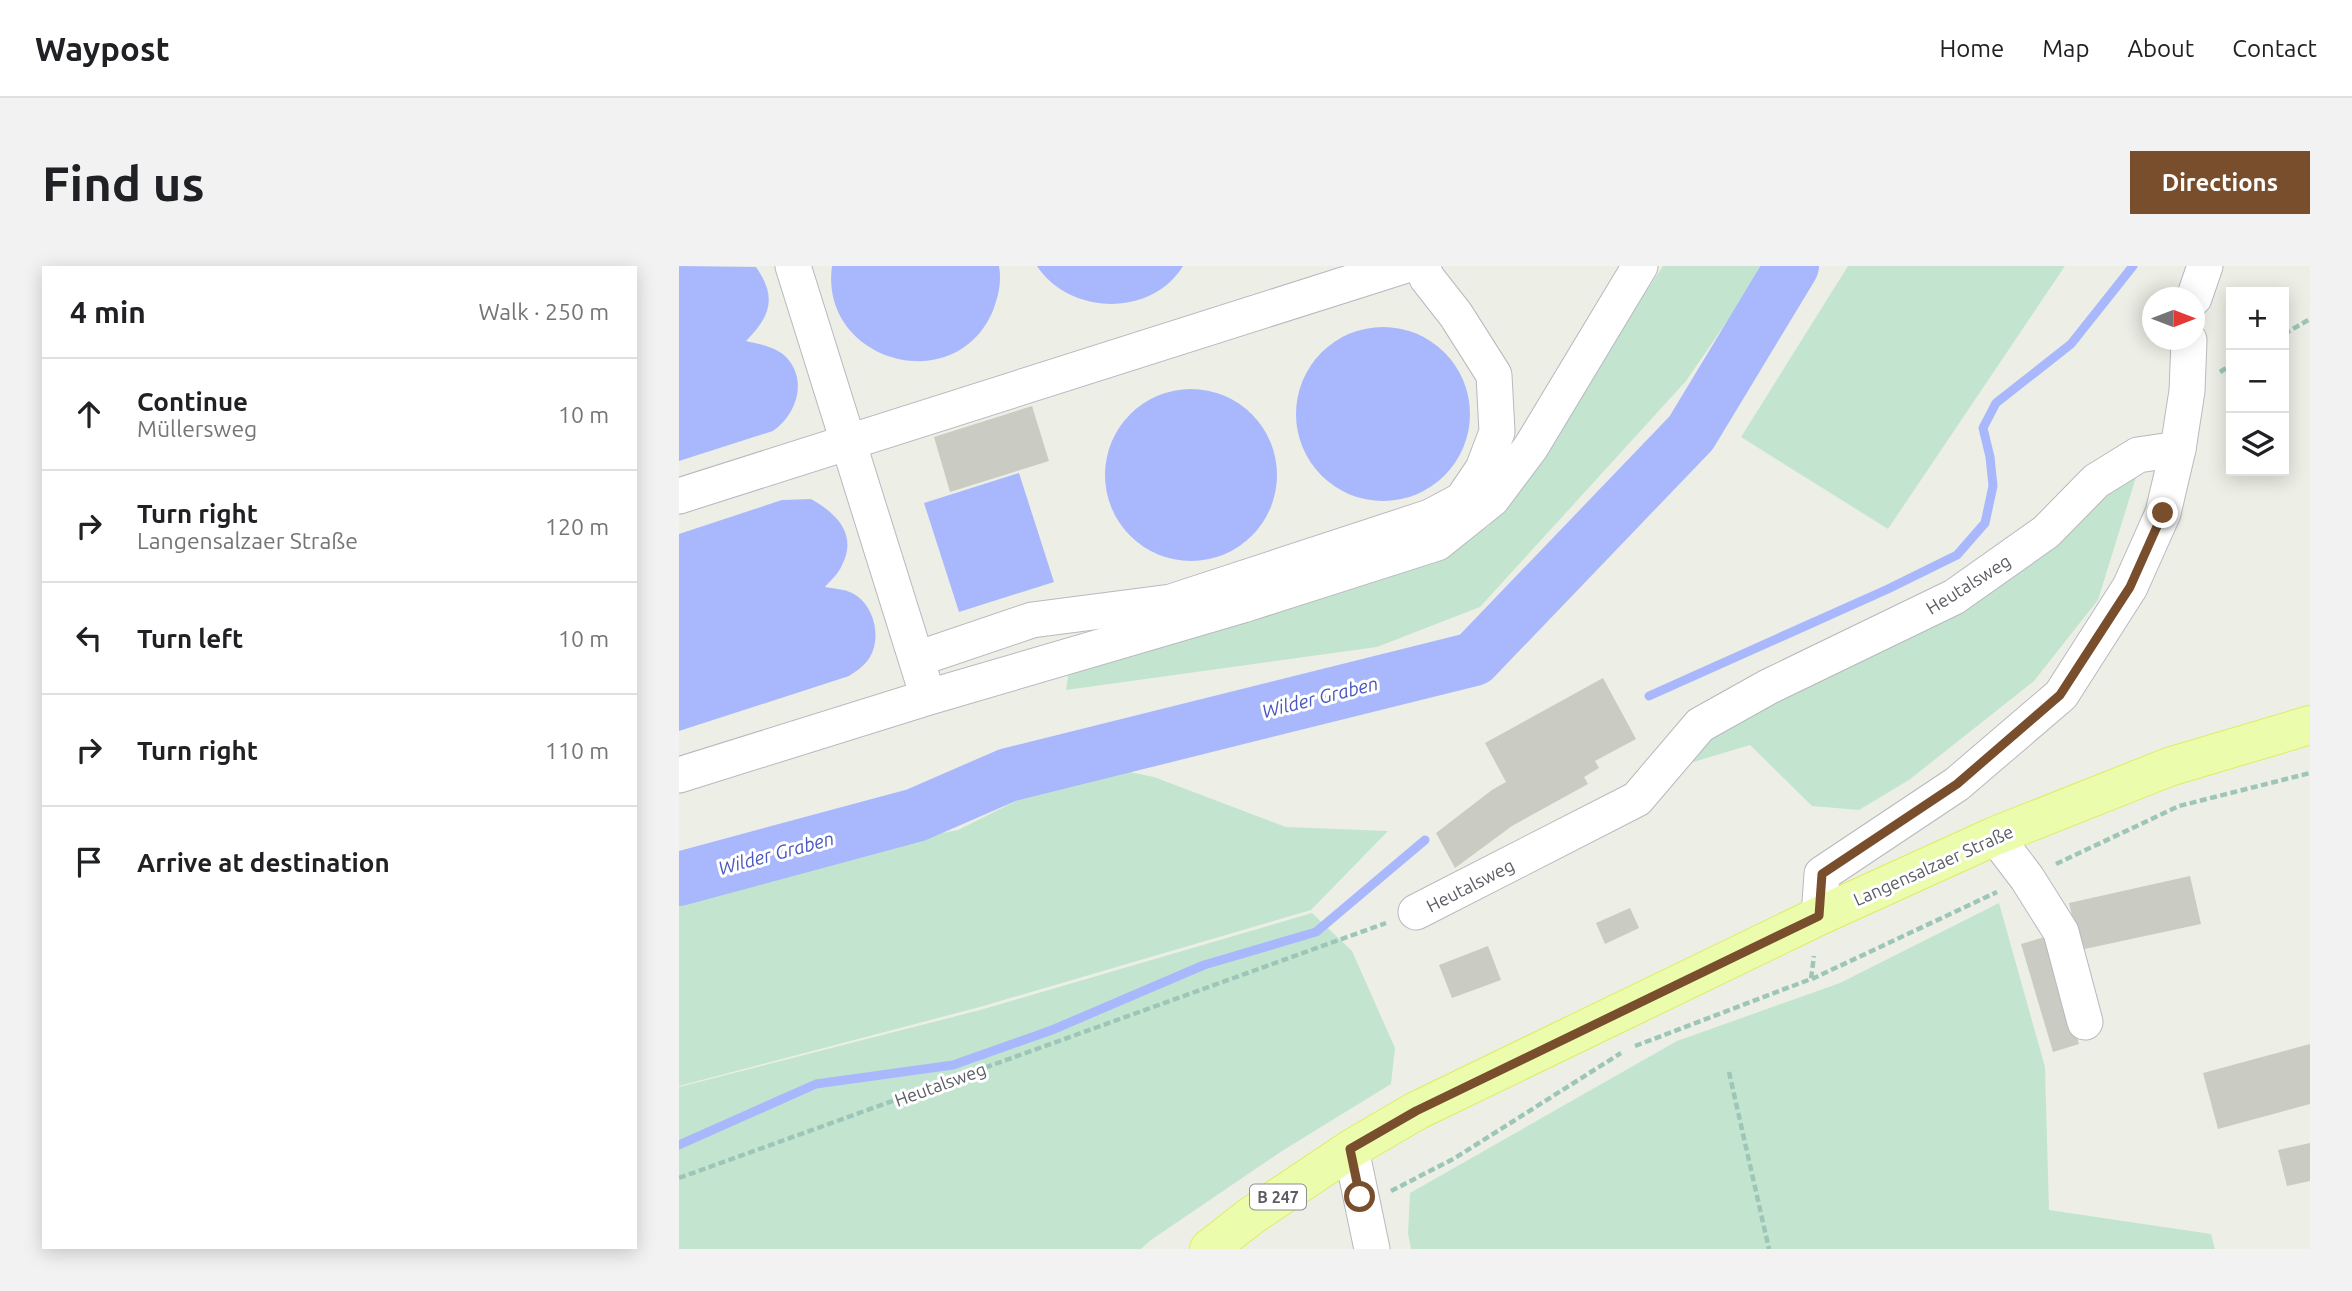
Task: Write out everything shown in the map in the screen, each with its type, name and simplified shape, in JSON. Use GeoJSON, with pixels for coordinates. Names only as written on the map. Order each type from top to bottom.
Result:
{"type":"FeatureCollection","features":[{"type":"Feature","properties":{"kind":"main road","name":"Langensalzaer Straße"},"geometry":{"type":"LineString","coordinates":[[1209,1249],[1251,1216],[1350,1149],[1416,1111],[1819,916],[1995,836],[2169,767],[2310,725]]}},
{"type":"Feature","properties":{"kind":"street"},"geometry":{"type":"LineString","coordinates":[[793,266],[929,697]]}},
{"type":"Feature","properties":{"kind":"street"},"geometry":{"type":"LineString","coordinates":[[679,495],[1403,266]]}},
{"type":"Feature","properties":{"kind":"street"},"geometry":{"type":"LineString","coordinates":[[917,659],[1033,620],[1171,602],[1430,517],[1462,500],[1483,469],[1497,432],[1494,375],[1456,315],[1427,278],[1422,266]]}},
{"type":"Feature","properties":{"kind":"street"},"geometry":{"type":"LineString","coordinates":[[679,775],[929,697],[1243,605],[1437,542],[1492,499],[1531,447],[1640,266]]}},
{"type":"Feature","properties":{"kind":"street"},"geometry":{"type":"LineString","coordinates":[[2198,287],[2205,266]]}},
{"type":"Feature","properties":{"kind":"street"},"geometry":{"type":"LineString","coordinates":[[1819,916],[1822,874],[1957,784],[2060,695],[2130,587],[2163,513],[2178,449],[2187,391],[2189,350]]}},
{"type":"Feature","properties":{"kind":"street","name":"Heutalsweg"},"geometry":{"type":"LineString","coordinates":[[1416,912],[1637,799],[1700,725],[1768,687],[1954,597],[2046,533],[2096,481],[2138,455],[2178,449]]}},
{"type":"Feature","properties":{"kind":"street"},"geometry":{"type":"LineString","coordinates":[[1995,836],[2027,878],[2060,932],[2085,1022]]}},
{"type":"Feature","properties":{"kind":"street"},"geometry":{"type":"LineString","coordinates":[[1350,1149],[1372,1249]]}},
{"type":"Feature","properties":{"kind":"path"},"geometry":{"type":"LineString","coordinates":[[2289,331],[2310,319]]}},
{"type":"Feature","properties":{"kind":"path","name":"Heutalsweg"},"geometry":{"type":"LineString","coordinates":[[679,1178],[1416,912]]}},
{"type":"Feature","properties":{"kind":"path"},"geometry":{"type":"LineString","coordinates":[[1363,1206],[1455,1158],[1627,1049],[1811,979],[1819,916]]}},
{"type":"Feature","properties":{"kind":"path"},"geometry":{"type":"LineString","coordinates":[[1730,1072],[1769,1249]]}},
{"type":"Feature","properties":{"kind":"green space"},"geometry":{"type":"Polygon","coordinates":[[[1663,266],[1765,266],[1686,381],[1480,607],[1377,647],[1066,690],[1069,670],[1430,563],[1489,526],[1663,266]]]}},
{"type":"Feature","properties":{"kind":"green space"},"geometry":{"type":"Polygon","coordinates":[[[1848,266],[2065,266],[1888,529],[1741,437],[1848,266]]]}},
{"type":"Feature","properties":{"kind":"green space"},"geometry":{"type":"Polygon","coordinates":[[[2137,474],[2098,600],[2034,681],[1909,780],[1859,810],[1812,806],[1750,745],[1667,770],[1780,688],[2092,491],[2137,474]]]}},
{"type":"Feature","properties":{"kind":"green space"},"geometry":{"type":"Polygon","coordinates":[[[1090,764],[1154,777],[1286,827],[1388,831],[1311,910],[980,1007],[679,1086],[679,886],[706,878],[958,830],[1090,764]]]}},
{"type":"Feature","properties":{"kind":"green space"},"geometry":{"type":"Polygon","coordinates":[[[1999,903],[2045,1067],[2049,1210],[2211,1234],[2215,1249],[1411,1249],[1408,1233],[1410,1193],[1677,1041],[1840,983],[1999,903]]]}},
{"type":"Feature","properties":{"kind":"green space"},"geometry":{"type":"Polygon","coordinates":[[[1312,913],[1352,951],[1395,1048],[1391,1084],[1282,1151],[1141,1249],[679,1249],[679,1087],[980,1010],[1312,913]]]}},
{"type":"Feature","properties":{"kind":"water"},"geometry":{"type":"Polygon","coordinates":[[[679,266],[756,267],[767,288],[768,306],[761,323],[746,341],[768,346],[783,354],[793,367],[798,387],[797,397],[788,416],[773,431],[679,461],[679,266]]]}},
{"type":"Feature","properties":{"kind":"water"},"geometry":{"type":"Polygon","coordinates":[[[832,266],[999,266],[1000,284],[992,313],[973,340],[948,356],[920,361],[892,357],[866,345],[846,325],[834,299],[832,266]]]}},
{"type":"Feature","properties":{"kind":"water"},"geometry":{"type":"Polygon","coordinates":[[[1037,266],[1183,266],[1169,283],[1151,295],[1131,302],[1110,304],[1069,294],[1051,282],[1037,266]]]}},
{"type":"Feature","properties":{"kind":"water"},"geometry":{"type":"Polygon","coordinates":[[[1383,327],[1416,334],[1444,353],[1463,381],[1470,414],[1463,447],[1444,475],[1416,494],[1383,501],[1350,494],[1322,475],[1303,447],[1296,414],[1303,381],[1322,353],[1350,334],[1383,327]]]}},
{"type":"Feature","properties":{"kind":"water"},"geometry":{"type":"Polygon","coordinates":[[[1191,389],[1224,396],[1252,414],[1270,442],[1277,475],[1270,508],[1252,536],[1224,554],[1191,561],[1158,554],[1130,536],[1112,508],[1105,475],[1112,442],[1130,414],[1158,396],[1191,389]]]}},
{"type":"Feature","properties":{"kind":"water"},"geometry":{"type":"Polygon","coordinates":[[[1019,473],[1054,582],[959,612],[924,503],[1019,473]]]}},
{"type":"Feature","properties":{"kind":"water"},"geometry":{"type":"Polygon","coordinates":[[[811,499],[836,518],[846,534],[846,554],[842,565],[825,587],[853,594],[868,608],[875,633],[870,657],[861,668],[849,676],[679,731],[679,534],[782,500],[811,499]]]}},
{"type":"Feature","properties":{"kind":"building"},"geometry":{"type":"Polygon","coordinates":[[[1032,406],[1049,461],[950,492],[934,437],[1032,406]]]}},
{"type":"Feature","properties":{"kind":"building"},"geometry":{"type":"Polygon","coordinates":[[[1603,678],[1636,739],[1595,761],[1599,768],[1584,777],[1588,784],[1512,826],[1455,868],[1436,833],[1506,782],[1485,743],[1603,678]]]}},
{"type":"Feature","properties":{"kind":"building"},"geometry":{"type":"Polygon","coordinates":[[[2190,876],[2201,924],[2080,950],[2069,903],[2190,876]]]}},
{"type":"Feature","properties":{"kind":"building"},"geometry":{"type":"Polygon","coordinates":[[[1630,908],[1639,928],[1605,944],[1596,923],[1630,908]]]}},
{"type":"Feature","properties":{"kind":"building"},"geometry":{"type":"Polygon","coordinates":[[[2048,936],[2079,1044],[2053,1052],[2021,944],[2048,936]]]}},
{"type":"Feature","properties":{"kind":"building"},"geometry":{"type":"Polygon","coordinates":[[[1488,946],[1501,980],[1452,998],[1439,965],[1488,946]]]}},
{"type":"Feature","properties":{"kind":"building"},"geometry":{"type":"Polygon","coordinates":[[[2310,1044],[2310,1104],[2218,1129],[2203,1073],[2310,1044]]]}},
{"type":"Feature","properties":{"kind":"building"},"geometry":{"type":"Polygon","coordinates":[[[2310,1143],[2310,1181],[2287,1186],[2278,1150],[2310,1143]]]}},
{"type":"Feature","properties":{"kind":"waterway","name":"Wilder Graben"},"geometry":{"type":"LineString","coordinates":[[679,879],[916,815],[1008,775],[1474,659],[1691,433],[1792,266]]}},
{"type":"Feature","properties":{"kind":"waterway"},"geometry":{"type":"LineString","coordinates":[[1649,696],[1888,589],[1957,555],[1985,523],[1993,486],[1983,428],[1996,403],[2071,344],[2133,266]]}},
{"type":"Feature","properties":{"kind":"waterway"},"geometry":{"type":"LineString","coordinates":[[679,1145],[816,1084],[953,1065],[1052,1030],[1204,965],[1316,932],[1425,840]]}},
{"type":"Feature","properties":{"kind":"route"},"geometry":{"type":"LineString","coordinates":[[1360,1197],[1350,1149],[1416,1111],[1819,916],[1822,874],[1957,784],[2060,695],[2130,587],[2163,513]]}}]}
